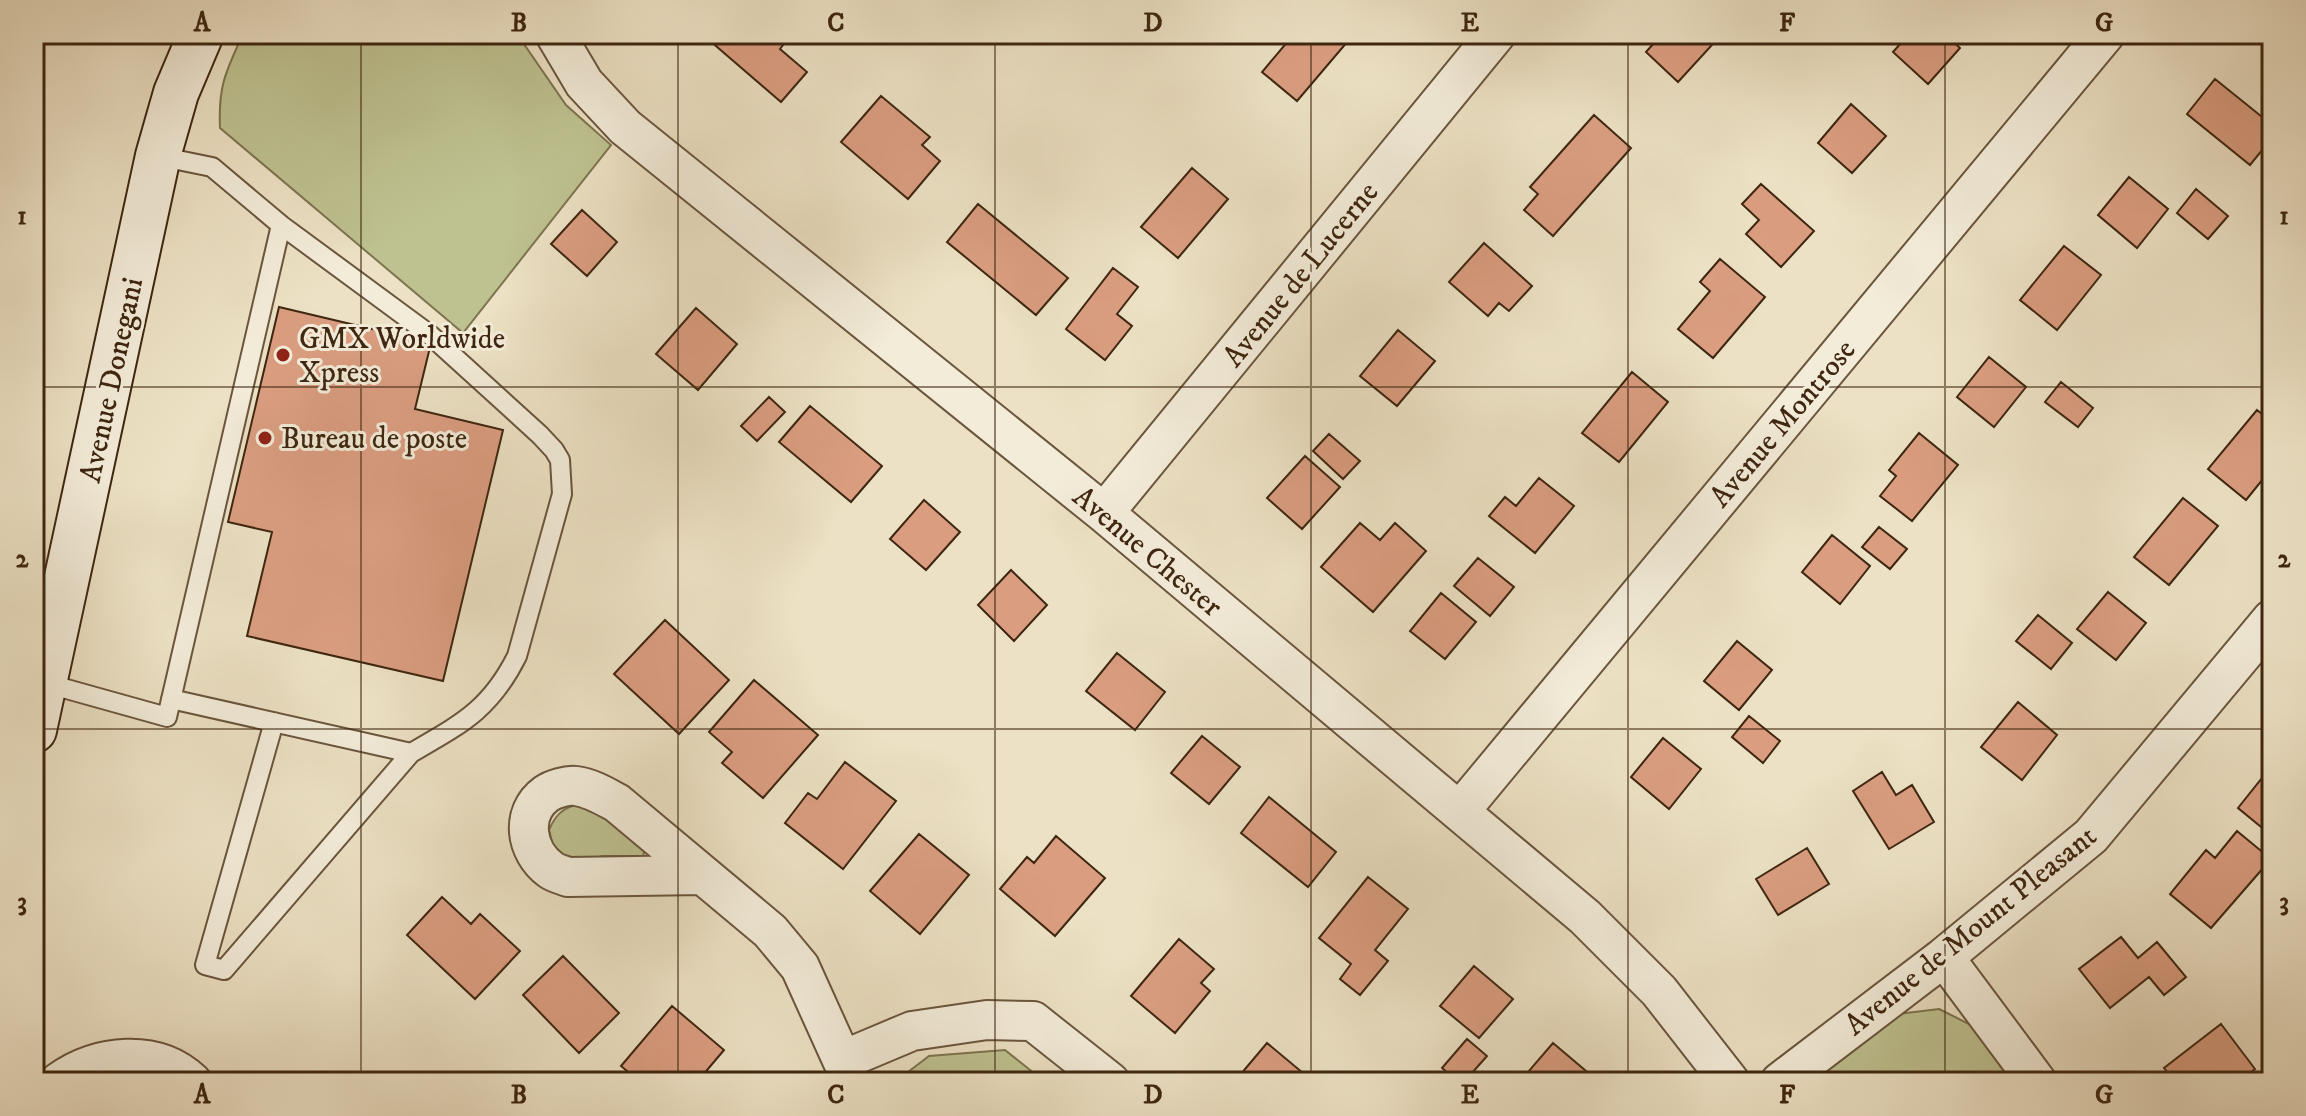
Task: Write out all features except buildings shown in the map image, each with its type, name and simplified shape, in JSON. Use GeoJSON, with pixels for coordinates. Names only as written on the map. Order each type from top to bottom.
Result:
{"type":"FeatureCollection","features":[{"type":"Feature","properties":{"kind":"main road","name":"Avenue Donegani"},"geometry":{"type":"LineString","coordinates":[[34,730],[158,156],[176,93],[201,34]]}},
{"type":"Feature","properties":{"kind":"street","name":"Avenue Chester"},"geometry":{"type":"LineString","coordinates":[[555,34],[584,83],[625,127],[1104,513],[1585,917],[1659,991],[1730,1082]]}},
{"type":"Feature","properties":{"kind":"street","name":"Avenue de Lucerne"},"geometry":{"type":"LineString","coordinates":[[1104,513],[1496,34]]}},
{"type":"Feature","properties":{"kind":"street","name":"Avenue Montrose"},"geometry":{"type":"LineString","coordinates":[[1460,811],[2105,34]]}},
{"type":"Feature","properties":{"kind":"street","name":"Avenue de Mount Pleasant"},"geometry":{"type":"LineString","coordinates":[[1780,1082],[1944,957],[2091,836],[2272,619]]}},
{"type":"Feature","properties":{"kind":"street"},"geometry":{"type":"LineString","coordinates":[[702,875],[770,931],[800,967],[848,1071],[912,1031],[987,1020],[1033,1021],[1110,1082]]}},
{"type":"Feature","properties":{"kind":"street"},"geometry":{"type":"LineString","coordinates":[[1944,957],[2037,1082]]}},
{"type":"Feature","properties":{"kind":"street"},"geometry":{"type":"LineString","coordinates":[[59,1082],[78,1069],[126,1058],[168,1065],[192,1082]]}},
{"type":"Feature","properties":{"kind":"lane"},"geometry":{"type":"LineString","coordinates":[[158,156],[212,167],[281,225],[429,334],[540,435],[560,460],[562,494],[517,656],[496,693],[473,715],[411,753],[224,970],[205,965],[274,722]]}},
{"type":"Feature","properties":{"kind":"lane"},"geometry":{"type":"LineString","coordinates":[[45,683],[167,717],[281,225]]}},
{"type":"Feature","properties":{"kind":"lane"},"geometry":{"type":"LineString","coordinates":[[171,699],[411,753]]}},
{"type":"Feature","properties":{"kind":"green space"},"geometry":{"type":"Polygon","coordinates":[[[243,34],[517,34],[566,105],[611,145],[463,333],[220,128],[224,79],[243,34]]]}},
{"type":"Feature","properties":{"kind":"green space"},"geometry":{"type":"Polygon","coordinates":[[[577,805],[594,808],[645,849],[643,856],[602,856],[570,864],[553,846],[549,830],[560,813],[577,805]]]}},
{"type":"Feature","properties":{"kind":"green space"},"geometry":{"type":"Polygon","coordinates":[[[1939,1009],[1971,1025],[2012,1082],[1810,1082],[1898,1014],[1939,1009]]]}},
{"type":"Feature","properties":{"kind":"green space"},"geometry":{"type":"Polygon","coordinates":[[[1005,1050],[1045,1082],[895,1082],[929,1056],[1005,1050]]]}},
{"type":"Feature","properties":{"kind":"place","name":"GMX Worldwide Xpress"},"geometry":{"type":"Point","coordinates":[283,355]}},
{"type":"Feature","properties":{"kind":"place","name":"Bureau de poste"},"geometry":{"type":"Point","coordinates":[265,438]}}]}
